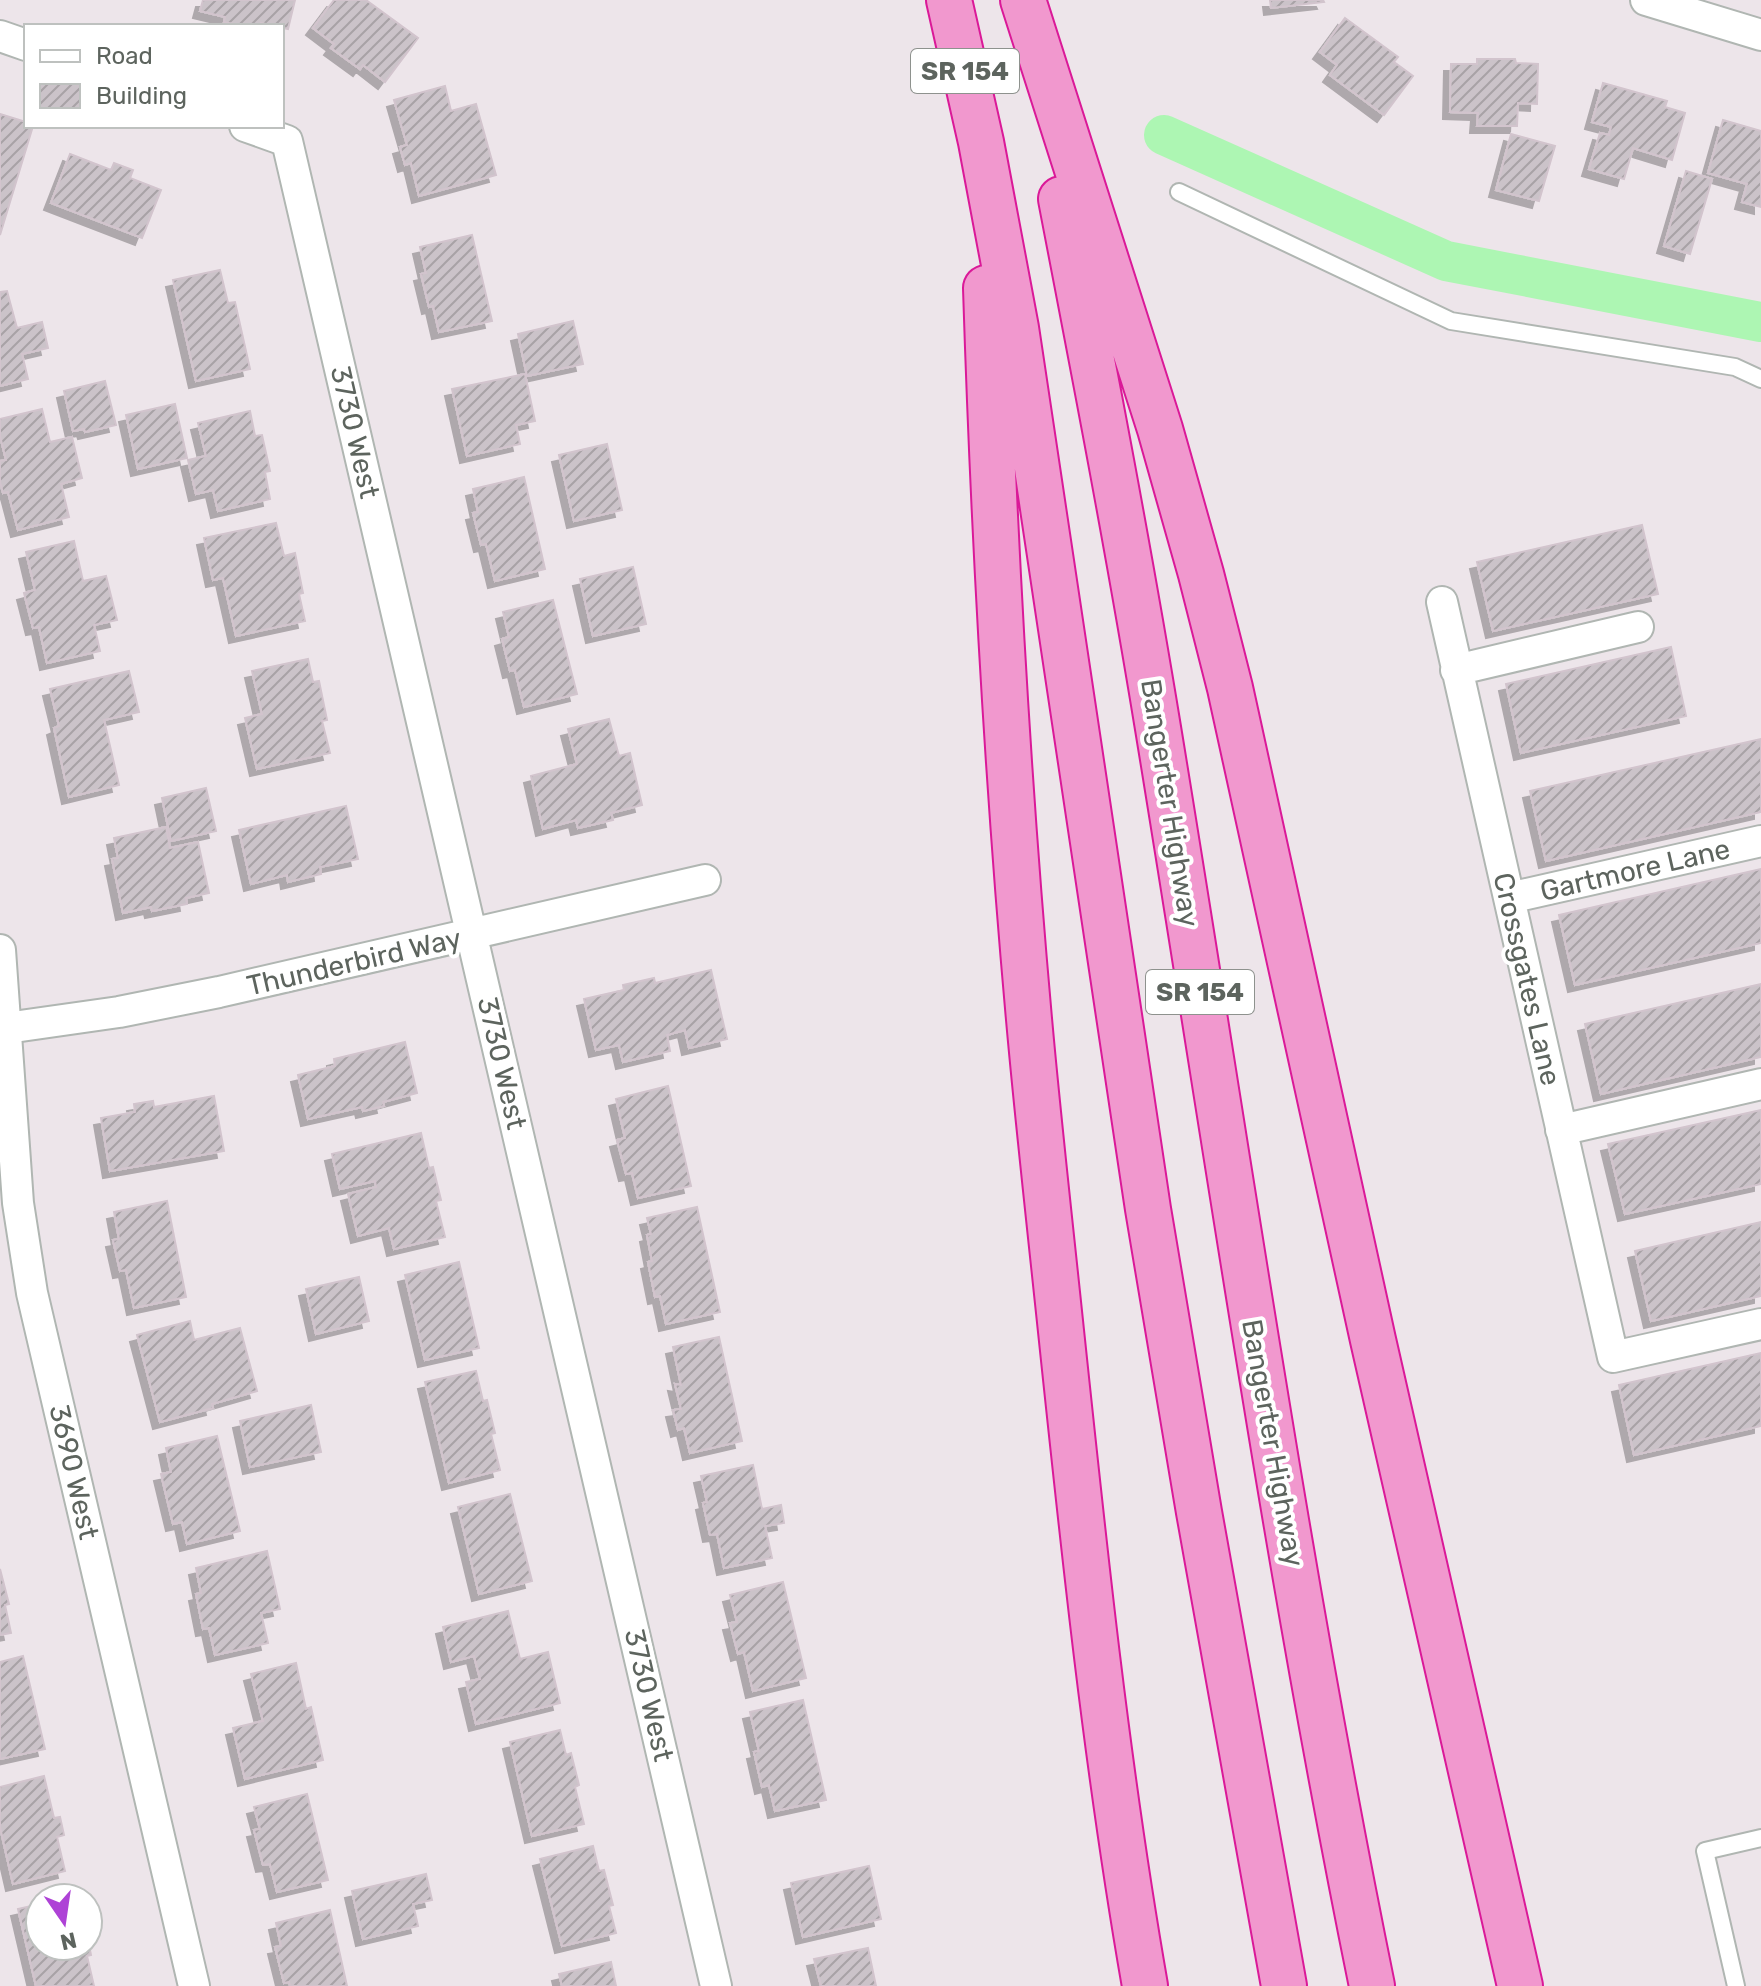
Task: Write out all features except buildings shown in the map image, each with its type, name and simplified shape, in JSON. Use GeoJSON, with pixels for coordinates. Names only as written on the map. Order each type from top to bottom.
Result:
{"type":"FeatureCollection","features":[{"type":"Feature","properties":{"kind":"highway","name":"SR 154"},"geometry":{"type":"LineString","coordinates":[[949,0],[981,142],[1016,328],[1151,1224],[1284,1986]]}},
{"type":"Feature","properties":{"kind":"highway"},"geometry":{"type":"LineString","coordinates":[[1023,0],[1160,429],[1230,688],[1376,1355],[1520,1986]]}},
{"type":"Feature","properties":{"kind":"highway","name":"Bangerter Highway"},"geometry":{"type":"LineString","coordinates":[[1023,0],[1116,482],[1283,1505],[1372,1986]]}},
{"type":"Feature","properties":{"kind":"highway"},"geometry":{"type":"LineString","coordinates":[[981,142],[998,578],[1011,796],[1031,1042],[1099,1674],[1145,1986]]}},
{"type":"Feature","properties":{"kind":"street"},"geometry":{"type":"LineString","coordinates":[[1646,0],[1761,35]]}},
{"type":"Feature","properties":{"kind":"street"},"geometry":{"type":"LineString","coordinates":[[0,36],[24,44]]}},
{"type":"Feature","properties":{"kind":"street","name":"3730 West"},"geometry":{"type":"LineString","coordinates":[[251,128],[287,141],[716,1986]]}},
{"type":"Feature","properties":{"kind":"street","name":"Crossgates Lane"},"geometry":{"type":"LineString","coordinates":[[1442,602],[1613,1357],[1761,1324]]}},
{"type":"Feature","properties":{"kind":"street"},"geometry":{"type":"LineString","coordinates":[[1456,670],[1638,627]]}},
{"type":"Feature","properties":{"kind":"street","name":"Gartmore Lane"},"geometry":{"type":"LineString","coordinates":[[1509,898],[1761,841]]}},
{"type":"Feature","properties":{"kind":"street","name":"Thunderbird Way"},"geometry":{"type":"LineString","coordinates":[[3,1029],[119,1012],[219,992],[473,936],[705,880]]}},
{"type":"Feature","properties":{"kind":"street","name":"3690 West"},"geometry":{"type":"LineString","coordinates":[[0,950],[3,1029],[18,1203],[32,1293],[194,1986]]}},
{"type":"Feature","properties":{"kind":"street"},"geometry":{"type":"LineString","coordinates":[[1561,1130],[1761,1084]]}},
{"type":"Feature","properties":{"kind":"lane"},"geometry":{"type":"LineString","coordinates":[[1179,192],[1451,321],[1735,367],[1761,379]]}},
{"type":"Feature","properties":{"kind":"lane"},"geometry":{"type":"LineString","coordinates":[[1736,1986],[1705,1851],[1761,1838]]}},
{"type":"Feature","properties":{"kind":"waterway"},"geometry":{"type":"LineString","coordinates":[[1164,135],[1446,261],[1761,322]]}}]}
